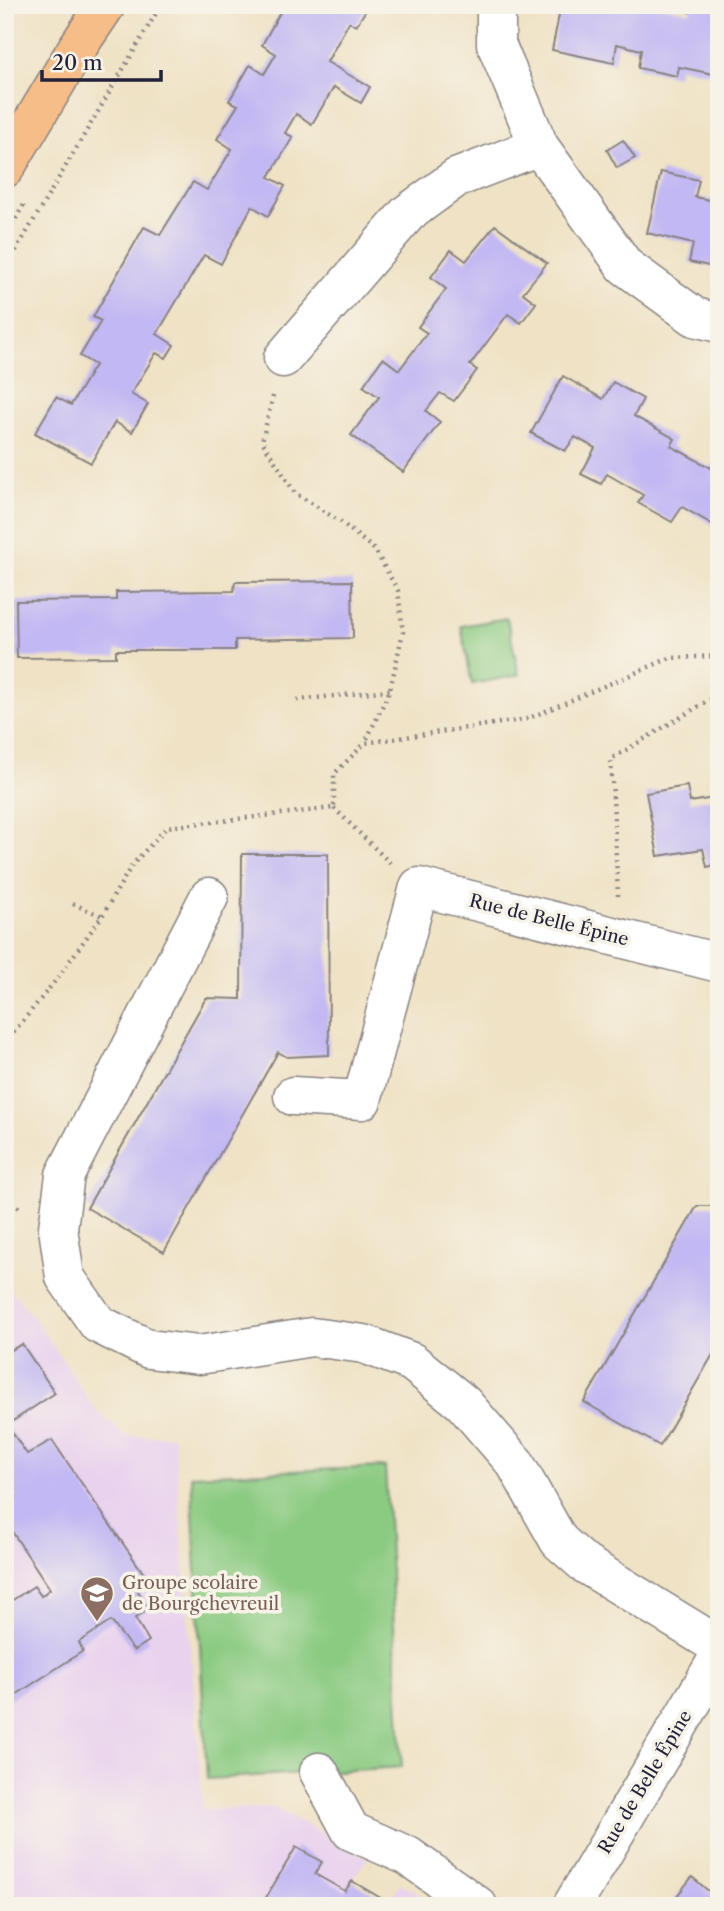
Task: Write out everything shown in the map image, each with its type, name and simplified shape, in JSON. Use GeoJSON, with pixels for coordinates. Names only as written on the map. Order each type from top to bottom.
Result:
{"type":"FeatureCollection","features":[{"type":"Feature","properties":{"kind":"main road"},"geometry":{"type":"LineString","coordinates":[[77,48],[95,5]]}},
{"type":"Feature","properties":{"kind":"main road"},"geometry":{"type":"LineString","coordinates":[[5,168],[106,5]]}},
{"type":"Feature","properties":{"kind":"street"},"geometry":{"type":"LineString","coordinates":[[496,5],[496,44],[539,146],[625,266],[695,317],[719,323]]}},
{"type":"Feature","properties":{"kind":"street"},"geometry":{"type":"LineString","coordinates":[[283,358],[408,213],[456,178],[539,146]]}},
{"type":"Feature","properties":{"kind":"street"},"geometry":{"type":"LineString","coordinates":[[209,897],[65,1175],[58,1228],[65,1277],[98,1324],[149,1349],[199,1355],[312,1337],[364,1344],[412,1362],[463,1403],[515,1464],[559,1541],[585,1564],[719,1646]]}},
{"type":"Feature","properties":{"kind":"street"},"geometry":{"type":"LineString","coordinates":[[293,1096],[362,1100],[415,905]]}},
{"type":"Feature","properties":{"kind":"street","name":"Rue de Belle Épine"},"geometry":{"type":"LineString","coordinates":[[415,905],[621,938],[717,962]]}},
{"type":"Feature","properties":{"kind":"street","name":"Rue de Belle Épine"},"geometry":{"type":"LineString","coordinates":[[572,1906],[719,1657]]}},
{"type":"Feature","properties":{"kind":"street"},"geometry":{"type":"LineString","coordinates":[[318,1772],[351,1830],[408,1856],[468,1900]]}},
{"type":"Feature","properties":{"kind":"path"},"geometry":{"type":"LineString","coordinates":[[5,269],[161,5]]}},
{"type":"Feature","properties":{"kind":"path"},"geometry":{"type":"LineString","coordinates":[[283,358],[262,441],[295,493],[341,522],[375,550],[398,591],[403,632],[390,690],[365,743],[334,775],[334,808],[380,855],[415,905]]}},
{"type":"Feature","properties":{"kind":"path"},"geometry":{"type":"LineString","coordinates":[[365,743],[527,719],[670,658],[719,656]]}},
{"type":"Feature","properties":{"kind":"path"},"geometry":{"type":"LineString","coordinates":[[297,700],[390,690]]}},
{"type":"Feature","properties":{"kind":"path"},"geometry":{"type":"LineString","coordinates":[[621,938],[611,758],[719,694]]}},
{"type":"Feature","properties":{"kind":"path"},"geometry":{"type":"LineString","coordinates":[[5,1043],[56,980],[102,916],[132,865],[167,827],[334,808]]}},
{"type":"Feature","properties":{"kind":"path"},"geometry":{"type":"LineString","coordinates":[[73,904],[102,916]]}},
{"type":"Feature","properties":{"kind":"shaded area","name":"Groupe scolaire de Bourgchevreuil"},"geometry":{"type":"Polygon","coordinates":[[[5,1282],[39,1325],[95,1409],[124,1436],[174,1436],[203,1810],[273,1807],[368,1858],[352,1881],[389,1903],[399,1884],[442,1906],[5,1906],[5,1282]]]}},
{"type":"Feature","properties":{"kind":"green space"},"geometry":{"type":"Polygon","coordinates":[[[507,618],[519,675],[472,684],[461,626],[507,618]]]}},
{"type":"Feature","properties":{"kind":"green space"},"geometry":{"type":"Polygon","coordinates":[[[385,1467],[402,1767],[207,1779],[191,1475],[385,1467]]]}},
{"type":"Feature","properties":{"kind":"building"},"geometry":{"type":"Polygon","coordinates":[[[284,5],[369,5],[356,26],[349,22],[327,62],[370,87],[361,103],[334,87],[312,124],[296,114],[285,133],[293,137],[269,177],[285,186],[268,216],[252,206],[221,264],[204,255],[157,334],[174,345],[166,358],[156,353],[131,394],[148,404],[132,432],[115,422],[91,463],[35,433],[56,397],[71,405],[95,365],[80,356],[101,321],[93,317],[144,227],[160,235],[193,182],[207,190],[232,149],[217,139],[238,105],[229,101],[250,65],[264,74],[276,54],[262,45],[284,5]]]}},
{"type":"Feature","properties":{"kind":"building"},"geometry":{"type":"Polygon","coordinates":[[[561,5],[656,5],[690,12],[691,5],[695,5],[719,10],[718,75],[679,67],[677,76],[638,68],[641,50],[617,44],[614,63],[552,50],[561,5]]]}},
{"type":"Feature","properties":{"kind":"building"},"geometry":{"type":"Polygon","coordinates":[[[623,140],[635,158],[617,168],[607,150],[623,140]]]}},
{"type":"Feature","properties":{"kind":"building"},"geometry":{"type":"Polygon","coordinates":[[[661,172],[699,180],[695,197],[719,202],[719,268],[689,262],[693,244],[647,233],[661,172]]]}},
{"type":"Feature","properties":{"kind":"building"},"geometry":{"type":"Polygon","coordinates":[[[495,225],[547,263],[523,293],[536,303],[521,323],[508,314],[470,365],[477,370],[454,401],[440,393],[426,411],[440,422],[403,472],[351,435],[379,397],[363,386],[383,358],[399,370],[427,333],[418,327],[446,289],[431,277],[451,250],[466,261],[495,225]]]}},
{"type":"Feature","properties":{"kind":"building"},"geometry":{"type":"Polygon","coordinates":[[[563,376],[603,399],[613,382],[643,399],[634,416],[675,439],[671,446],[711,468],[719,456],[719,528],[682,507],[672,522],[638,503],[643,495],[607,474],[601,484],[581,474],[595,448],[575,437],[565,451],[531,433],[563,376]]]}},
{"type":"Feature","properties":{"kind":"building"},"geometry":{"type":"Polygon","coordinates":[[[352,581],[353,638],[235,640],[235,650],[116,650],[116,657],[17,658],[16,601],[116,600],[116,592],[234,591],[235,582],[352,581]]]}},
{"type":"Feature","properties":{"kind":"building"},"geometry":{"type":"Polygon","coordinates":[[[687,786],[690,802],[719,797],[719,864],[707,867],[703,849],[658,856],[646,793],[687,786]]]}},
{"type":"Feature","properties":{"kind":"building"},"geometry":{"type":"Polygon","coordinates":[[[242,854],[328,854],[329,1055],[287,1057],[278,1052],[164,1252],[87,1208],[206,998],[241,999],[242,854]]]}},
{"type":"Feature","properties":{"kind":"building"},"geometry":{"type":"Polygon","coordinates":[[[697,1206],[719,1206],[719,1344],[660,1446],[584,1402],[697,1206]]]}},
{"type":"Feature","properties":{"kind":"building"},"geometry":{"type":"Polygon","coordinates":[[[5,1341],[11,1350],[22,1344],[55,1393],[7,1425],[27,1454],[52,1440],[148,1580],[136,1588],[149,1609],[135,1618],[149,1641],[134,1651],[111,1621],[79,1642],[83,1651],[5,1702],[5,1605],[34,1586],[41,1596],[50,1589],[5,1521],[5,1504],[16,1497],[5,1480],[5,1341]]]}},
{"type":"Feature","properties":{"kind":"building"},"geometry":{"type":"Polygon","coordinates":[[[296,1847],[322,1862],[315,1874],[345,1891],[352,1881],[394,1906],[261,1906],[296,1847]]]}},
{"type":"Feature","properties":{"kind":"building"},"geometry":{"type":"Polygon","coordinates":[[[692,1877],[719,1900],[719,1906],[669,1906],[692,1877]]]}},
{"type":"Feature","properties":{"kind":"place","name":"Groupe scolaire de Bourgchevreuil"},"geometry":{"type":"Point","coordinates":[97,1623]}}]}
